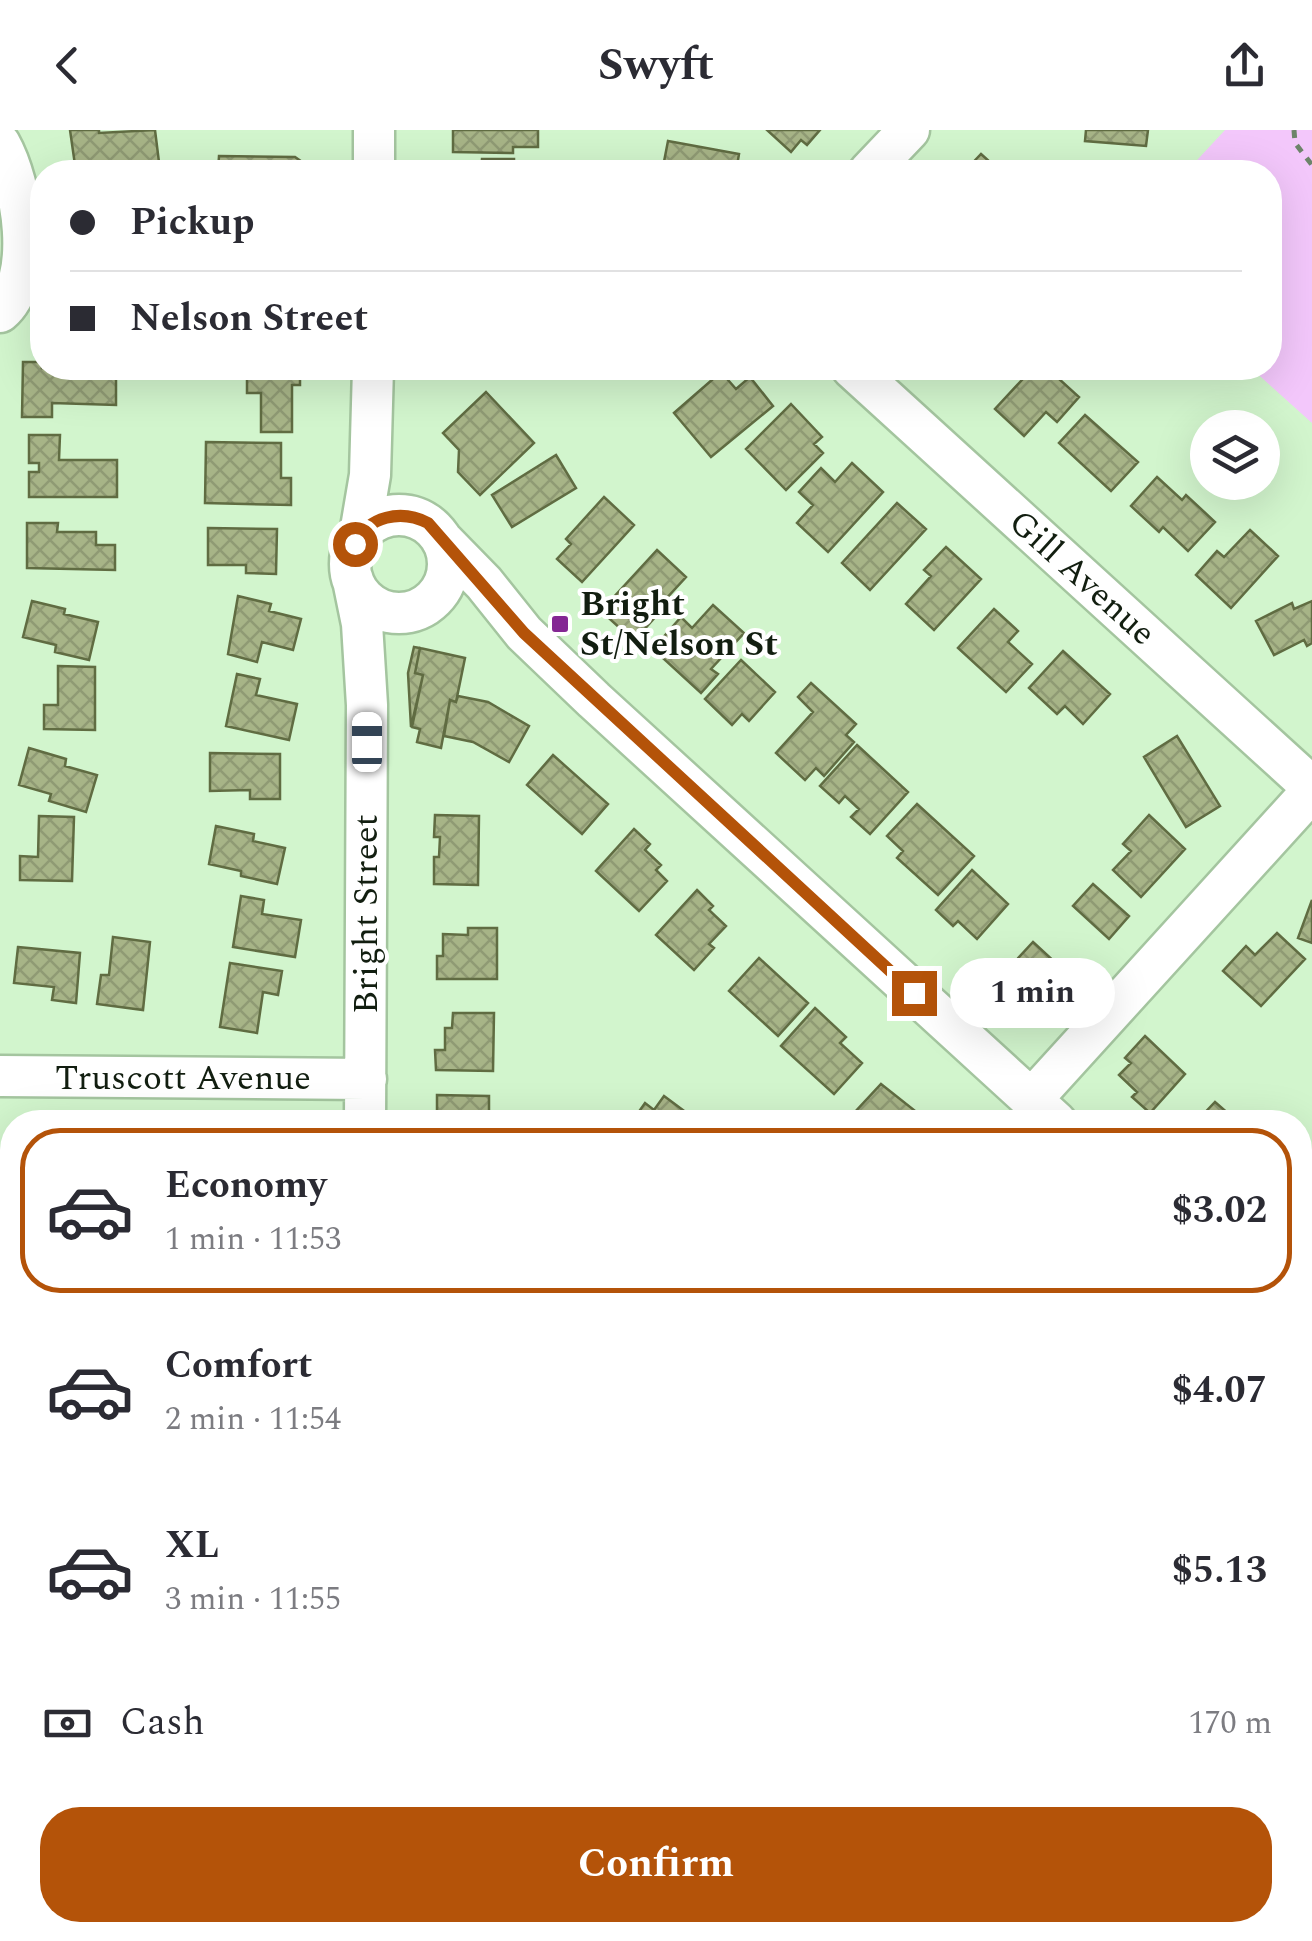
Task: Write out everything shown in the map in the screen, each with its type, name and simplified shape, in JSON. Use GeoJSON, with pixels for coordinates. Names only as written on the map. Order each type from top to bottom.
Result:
{"type":"FeatureCollection","features":[{"type":"Feature","properties":{"kind":"street"},"geometry":{"type":"LineString","coordinates":[[374,130],[374,160]]}},
{"type":"Feature","properties":{"kind":"street"},"geometry":{"type":"LineString","coordinates":[[880,160],[909,130]]}},
{"type":"Feature","properties":{"kind":"street"},"geometry":{"type":"LineString","coordinates":[[0,144],[16,180],[21,260],[14,297],[0,312]]}},
{"type":"Feature","properties":{"kind":"street"},"geometry":{"type":"LineString","coordinates":[[372,380],[368,496],[351,560],[354,580],[364,598],[382,610],[403,613],[422,606],[439,592],[447,573],[446,550],[390,471],[372,422]]}},
{"type":"Feature","properties":{"kind":"street","name":"Gill Avenue"},"geometry":{"type":"LineString","coordinates":[[865,380],[1312,789]]}},
{"type":"Feature","properties":{"kind":"street"},"geometry":{"type":"LineString","coordinates":[[360,534],[368,525],[386,518],[410,516],[432,529],[484,583],[524,633],[1042,1110]]}},
{"type":"Feature","properties":{"kind":"street","name":"Bright Street"},"geometry":{"type":"LineString","coordinates":[[354,580],[362,624],[367,704],[365,1110]]}},
{"type":"Feature","properties":{"kind":"street"},"geometry":{"type":"LineString","coordinates":[[422,606],[470,610],[524,633]]}},
{"type":"Feature","properties":{"kind":"street","name":"Bright Street"},"geometry":{"type":"LineString","coordinates":[[367,704],[390,646],[422,606]]}},
{"type":"Feature","properties":{"kind":"street"},"geometry":{"type":"LineString","coordinates":[[1044,1110],[1312,789]]}},
{"type":"Feature","properties":{"kind":"street","name":"Truscott Avenue"},"geometry":{"type":"LineString","coordinates":[[0,1076],[366,1079]]}},
{"type":"Feature","properties":{"kind":"path"},"geometry":{"type":"LineString","coordinates":[[1294,130],[1295,142],[1312,165]]}},
{"type":"Feature","properties":{"kind":"shaded area"},"geometry":{"type":"Polygon","coordinates":[[[1225,130],[1312,130],[1312,423],[1264,380],[1282,380],[1282,160],[1197,160],[1225,130]]]}},
{"type":"Feature","properties":{"kind":"building"},"geometry":{"type":"Polygon","coordinates":[[[70,130],[155,130],[159,160],[74,160],[70,130]]]}},
{"type":"Feature","properties":{"kind":"building"},"geometry":{"type":"Polygon","coordinates":[[[453,130],[538,130],[538,147],[513,147],[513,153],[453,152],[453,130]]]}},
{"type":"Feature","properties":{"kind":"building"},"geometry":{"type":"Polygon","coordinates":[[[767,130],[820,130],[807,145],[801,140],[791,152],[767,130]]]}},
{"type":"Feature","properties":{"kind":"building"},"geometry":{"type":"Polygon","coordinates":[[[1086,130],[1148,130],[1146,146],[1085,141],[1086,130]]]}},
{"type":"Feature","properties":{"kind":"building"},"geometry":{"type":"Polygon","coordinates":[[[668,141],[739,154],[738,160],[664,160],[668,141]]]}},
{"type":"Feature","properties":{"kind":"building"},"geometry":{"type":"Polygon","coordinates":[[[219,156],[299,160],[219,160],[219,156]]]}},
{"type":"Feature","properties":{"kind":"building"},"geometry":{"type":"Polygon","coordinates":[[[23,362],[30,362],[30,380],[116,380],[116,405],[52,403],[52,417],[22,417],[23,362]]]}},
{"type":"Feature","properties":{"kind":"building"},"geometry":{"type":"Polygon","coordinates":[[[247,380],[300,380],[300,385],[292,385],[292,432],[261,432],[261,393],[247,393],[247,380]]]}},
{"type":"Feature","properties":{"kind":"building"},"geometry":{"type":"Polygon","coordinates":[[[712,380],[728,380],[736,389],[752,380],[773,406],[711,457],[674,413],[712,380]]]}},
{"type":"Feature","properties":{"kind":"building"},"geometry":{"type":"Polygon","coordinates":[[[1022,380],[1060,380],[1079,397],[1057,422],[1046,412],[1024,436],[995,409],[1022,380]]]}},
{"type":"Feature","properties":{"kind":"building"},"geometry":{"type":"Polygon","coordinates":[[[486,392],[534,443],[480,495],[458,472],[459,450],[443,433],[486,392]]]}},
{"type":"Feature","properties":{"kind":"building"},"geometry":{"type":"Polygon","coordinates":[[[791,404],[822,437],[814,444],[823,453],[786,490],[746,449],[791,404]]]}},
{"type":"Feature","properties":{"kind":"building"},"geometry":{"type":"Polygon","coordinates":[[[1085,415],[1138,462],[1111,491],[1059,443],[1085,415]]]}},
{"type":"Feature","properties":{"kind":"building"},"geometry":{"type":"Polygon","coordinates":[[[29,435],[60,435],[59,460],[117,460],[117,497],[29,497],[29,472],[39,472],[39,463],[29,463],[29,435]]]}},
{"type":"Feature","properties":{"kind":"building"},"geometry":{"type":"Polygon","coordinates":[[[206,442],[281,443],[281,478],[291,478],[291,505],[205,503],[206,442]]]}},
{"type":"Feature","properties":{"kind":"building"},"geometry":{"type":"Polygon","coordinates":[[[556,455],[576,488],[512,527],[492,495],[556,455]]]}},
{"type":"Feature","properties":{"kind":"building"},"geometry":{"type":"Polygon","coordinates":[[[852,463],[883,492],[828,552],[797,523],[813,505],[799,492],[821,468],[835,482],[852,463]]]}},
{"type":"Feature","properties":{"kind":"building"},"geometry":{"type":"Polygon","coordinates":[[[1157,477],[1182,500],[1186,495],[1215,522],[1188,551],[1163,527],[1159,532],[1131,506],[1157,477]]]}},
{"type":"Feature","properties":{"kind":"building"},"geometry":{"type":"Polygon","coordinates":[[[604,497],[634,525],[582,582],[557,559],[571,544],[566,539],[604,497]]]}},
{"type":"Feature","properties":{"kind":"building"},"geometry":{"type":"Polygon","coordinates":[[[897,503],[926,529],[870,590],[842,563],[897,503]]]}},
{"type":"Feature","properties":{"kind":"building"},"geometry":{"type":"Polygon","coordinates":[[[27,523],[58,523],[57,532],[96,532],[96,545],[115,545],[115,570],[27,568],[27,523]]]}},
{"type":"Feature","properties":{"kind":"building"},"geometry":{"type":"Polygon","coordinates":[[[208,528],[277,529],[276,574],[246,573],[246,565],[208,565],[208,528]]]}},
{"type":"Feature","properties":{"kind":"building"},"geometry":{"type":"Polygon","coordinates":[[[1250,530],[1278,556],[1231,608],[1196,575],[1217,551],[1224,557],[1250,530]]]}},
{"type":"Feature","properties":{"kind":"building"},"geometry":{"type":"Polygon","coordinates":[[[946,547],[981,579],[934,630],[906,604],[931,576],[924,570],[946,547]]]}},
{"type":"Feature","properties":{"kind":"building"},"geometry":{"type":"Polygon","coordinates":[[[657,550],[686,577],[634,641],[601,611],[657,550]]]}},
{"type":"Feature","properties":{"kind":"building"},"geometry":{"type":"Polygon","coordinates":[[[238,596],[271,604],[269,611],[301,619],[293,650],[262,642],[257,662],[228,654],[238,596]]]}},
{"type":"Feature","properties":{"kind":"building"},"geometry":{"type":"Polygon","coordinates":[[[32,601],[98,622],[89,660],[55,652],[56,645],[23,637],[32,601]]]}},
{"type":"Feature","properties":{"kind":"building"},"geometry":{"type":"Polygon","coordinates":[[[1312,601],[1312,643],[1307,646],[1304,640],[1274,655],[1256,621],[1292,603],[1294,609],[1312,601]]]}},
{"type":"Feature","properties":{"kind":"building"},"geometry":{"type":"Polygon","coordinates":[[[713,605],[744,633],[711,669],[718,674],[701,693],[653,649],[681,617],[692,628],[713,605]]]}},
{"type":"Feature","properties":{"kind":"building"},"geometry":{"type":"Polygon","coordinates":[[[994,609],[1018,631],[1008,642],[1032,664],[1006,692],[958,648],[994,609]]]}},
{"type":"Feature","properties":{"kind":"building"},"geometry":{"type":"Polygon","coordinates":[[[414,647],[420,648],[415,673],[423,675],[411,727],[408,673],[414,647]]]}},
{"type":"Feature","properties":{"kind":"building"},"geometry":{"type":"Polygon","coordinates":[[[420,648],[465,658],[456,702],[450,700],[441,748],[417,742],[420,729],[412,727],[423,675],[415,673],[420,648]]]}},
{"type":"Feature","properties":{"kind":"building"},"geometry":{"type":"Polygon","coordinates":[[[1063,651],[1110,694],[1083,724],[1065,706],[1057,714],[1029,688],[1063,651]]]}},
{"type":"Feature","properties":{"kind":"building"},"geometry":{"type":"Polygon","coordinates":[[[741,660],[775,692],[749,721],[742,714],[732,725],[705,699],[741,660]]]}},
{"type":"Feature","properties":{"kind":"building"},"geometry":{"type":"Polygon","coordinates":[[[58,666],[95,667],[95,730],[44,729],[44,705],[58,705],[58,666]]]}},
{"type":"Feature","properties":{"kind":"building"},"geometry":{"type":"Polygon","coordinates":[[[237,674],[260,679],[256,695],[297,704],[289,740],[226,726],[237,674]]]}},
{"type":"Feature","properties":{"kind":"building"},"geometry":{"type":"Polygon","coordinates":[[[811,683],[856,724],[846,735],[854,742],[824,776],[816,768],[805,780],[776,753],[813,712],[798,697],[811,683]]]}},
{"type":"Feature","properties":{"kind":"building"},"geometry":{"type":"Polygon","coordinates":[[[458,696],[488,702],[529,726],[509,762],[473,742],[444,736],[450,700],[456,702],[458,696]]]}},
{"type":"Feature","properties":{"kind":"building"},"geometry":{"type":"Polygon","coordinates":[[[1177,736],[1220,806],[1186,827],[1144,757],[1177,736]]]}},
{"type":"Feature","properties":{"kind":"building"},"geometry":{"type":"Polygon","coordinates":[[[857,745],[908,792],[870,834],[851,817],[859,809],[845,796],[839,803],[820,786],[857,745]]]}},
{"type":"Feature","properties":{"kind":"building"},"geometry":{"type":"Polygon","coordinates":[[[29,748],[66,759],[65,766],[97,775],[86,812],[49,801],[51,794],[19,785],[29,748]]]}},
{"type":"Feature","properties":{"kind":"building"},"geometry":{"type":"Polygon","coordinates":[[[210,753],[280,754],[280,799],[250,799],[250,790],[210,791],[210,753]]]}},
{"type":"Feature","properties":{"kind":"building"},"geometry":{"type":"Polygon","coordinates":[[[553,755],[608,804],[582,834],[527,785],[553,755]]]}},
{"type":"Feature","properties":{"kind":"building"},"geometry":{"type":"Polygon","coordinates":[[[917,804],[974,856],[938,895],[897,858],[903,851],[887,836],[917,804]]]}},
{"type":"Feature","properties":{"kind":"building"},"geometry":{"type":"Polygon","coordinates":[[[435,815],[479,816],[478,885],[434,884],[434,857],[439,857],[440,837],[434,837],[435,815]]]}},
{"type":"Feature","properties":{"kind":"building"},"geometry":{"type":"Polygon","coordinates":[[[1149,815],[1185,849],[1141,897],[1113,870],[1131,851],[1123,844],[1149,815]]]}},
{"type":"Feature","properties":{"kind":"building"},"geometry":{"type":"Polygon","coordinates":[[[39,816],[74,817],[72,881],[20,880],[20,856],[38,857],[39,816]]]}},
{"type":"Feature","properties":{"kind":"building"},"geometry":{"type":"Polygon","coordinates":[[[216,826],[254,834],[253,841],[285,848],[277,884],[209,864],[216,826]]]}},
{"type":"Feature","properties":{"kind":"building"},"geometry":{"type":"Polygon","coordinates":[[[634,829],[650,844],[645,850],[661,865],[656,870],[667,881],[639,911],[596,871],[634,829]]]}},
{"type":"Feature","properties":{"kind":"building"},"geometry":{"type":"Polygon","coordinates":[[[972,870],[1008,904],[977,939],[958,921],[953,926],[936,910],[972,870]]]}},
{"type":"Feature","properties":{"kind":"building"},"geometry":{"type":"Polygon","coordinates":[[[1093,884],[1129,916],[1109,939],[1073,906],[1093,884]]]}},
{"type":"Feature","properties":{"kind":"building"},"geometry":{"type":"Polygon","coordinates":[[[697,890],[713,906],[709,910],[726,926],[709,944],[714,948],[694,970],[656,935],[697,890]]]}},
{"type":"Feature","properties":{"kind":"building"},"geometry":{"type":"Polygon","coordinates":[[[241,896],[264,900],[262,914],[301,920],[295,957],[233,947],[241,896]]]}},
{"type":"Feature","properties":{"kind":"building"},"geometry":{"type":"Polygon","coordinates":[[[1312,900],[1312,943],[1298,938],[1312,900]]]}},
{"type":"Feature","properties":{"kind":"building"},"geometry":{"type":"Polygon","coordinates":[[[468,928],[497,928],[497,979],[437,979],[437,956],[443,956],[443,934],[468,935],[468,928]]]}},
{"type":"Feature","properties":{"kind":"building"},"geometry":{"type":"Polygon","coordinates":[[[1277,933],[1305,959],[1261,1006],[1223,971],[1246,946],[1255,955],[1277,933]]]}},
{"type":"Feature","properties":{"kind":"building"},"geometry":{"type":"Polygon","coordinates":[[[113,937],[150,942],[143,1010],[97,1004],[101,975],[109,975],[113,937]]]}},
{"type":"Feature","properties":{"kind":"building"},"geometry":{"type":"Polygon","coordinates":[[[1033,942],[1070,976],[1039,1010],[1019,993],[1014,999],[996,982],[1033,942]]]}},
{"type":"Feature","properties":{"kind":"building"},"geometry":{"type":"Polygon","coordinates":[[[18,947],[80,953],[76,1003],[52,1000],[54,987],[14,983],[18,947]]]}},
{"type":"Feature","properties":{"kind":"building"},"geometry":{"type":"Polygon","coordinates":[[[759,958],[808,1003],[778,1036],[729,991],[759,958]]]}},
{"type":"Feature","properties":{"kind":"building"},"geometry":{"type":"Polygon","coordinates":[[[230,963],[282,971],[278,995],[263,992],[257,1033],[220,1027],[230,963]]]}},
{"type":"Feature","properties":{"kind":"building"},"geometry":{"type":"Polygon","coordinates":[[[815,1008],[846,1037],[840,1043],[862,1063],[834,1094],[781,1046],[815,1008]]]}},
{"type":"Feature","properties":{"kind":"building"},"geometry":{"type":"Polygon","coordinates":[[[453,1013],[494,1013],[493,1071],[436,1070],[435,1050],[445,1050],[445,1028],[452,1028],[453,1013]]]}},
{"type":"Feature","properties":{"kind":"building"},"geometry":{"type":"Polygon","coordinates":[[[1145,1036],[1185,1074],[1153,1110],[1147,1110],[1132,1097],[1137,1092],[1119,1075],[1131,1063],[1125,1058],[1145,1036]]]}},
{"type":"Feature","properties":{"kind":"building"},"geometry":{"type":"Polygon","coordinates":[[[881,1084],[914,1110],[857,1110],[881,1084]]]}},
{"type":"Feature","properties":{"kind":"building"},"geometry":{"type":"Polygon","coordinates":[[[437,1095],[489,1096],[489,1110],[437,1110],[437,1095]]]}},
{"type":"Feature","properties":{"kind":"building"},"geometry":{"type":"Polygon","coordinates":[[[664,1096],[683,1110],[654,1110],[664,1096]]]}},
{"type":"Feature","properties":{"kind":"building"},"geometry":{"type":"Polygon","coordinates":[[[1215,1102],[1224,1110],[1207,1110],[1215,1102]]]}},
{"type":"Feature","properties":{"kind":"place","name":"Bright St/Nelson St"},"geometry":{"type":"Point","coordinates":[560,624]}},
{"type":"Feature","properties":{"kind":"route"},"geometry":{"type":"LineString","coordinates":[[355,544],[366,527],[386,518],[410,516],[428,523],[524,633],[914,993]]}}]}
